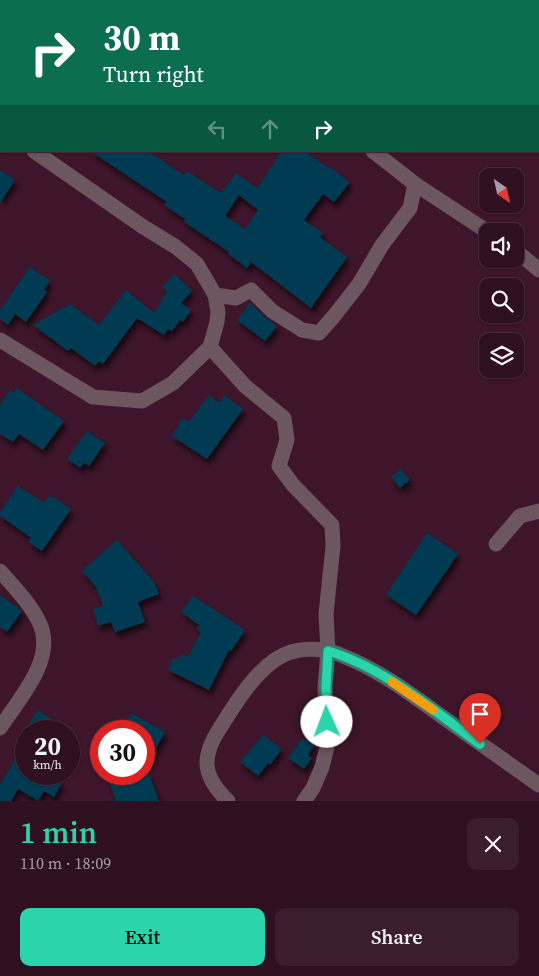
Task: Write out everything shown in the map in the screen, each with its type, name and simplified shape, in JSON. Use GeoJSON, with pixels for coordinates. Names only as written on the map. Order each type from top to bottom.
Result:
{"type":"FeatureCollection","features":[{"type":"Feature","properties":{"kind":"street"},"geometry":{"type":"LineString","coordinates":[[0,340],[93,397],[142,401],[173,383],[210,348],[217,322],[215,295],[201,269],[176,247],[142,226],[35,152]]}},
{"type":"Feature","properties":{"kind":"street"},"geometry":{"type":"LineString","coordinates":[[374,152],[416,184],[479,226]]}},
{"type":"Feature","properties":{"kind":"street"},"geometry":{"type":"LineString","coordinates":[[215,295],[236,298],[251,290],[272,311],[302,330],[319,333],[359,284],[382,245],[410,208],[416,184]]}},
{"type":"Feature","properties":{"kind":"street"},"geometry":{"type":"LineString","coordinates":[[524,258],[539,270]]}},
{"type":"Feature","properties":{"kind":"street"},"geometry":{"type":"LineString","coordinates":[[210,348],[245,386],[284,418],[287,440],[280,466],[293,485],[332,525],[333,546],[326,614],[328,651],[326,687],[327,748],[322,767],[313,788],[304,801]]}},
{"type":"Feature","properties":{"kind":"street"},"geometry":{"type":"LineString","coordinates":[[496,544],[520,516],[539,510]]}},
{"type":"Feature","properties":{"kind":"street"},"geometry":{"type":"LineString","coordinates":[[0,571],[27,603],[40,624],[43,641],[41,657],[33,681],[0,728]]}},
{"type":"Feature","properties":{"kind":"street"},"geometry":{"type":"LineString","coordinates":[[219,799],[206,768],[207,752],[226,718],[262,671],[280,657],[299,650],[317,649],[343,655],[407,691],[539,785]]}},
{"type":"Feature","properties":{"kind":"building"},"geometry":{"type":"Polygon","coordinates":[[[92,152],[150,152],[184,175],[187,171],[221,193],[236,173],[257,188],[281,152],[305,152],[350,182],[334,202],[323,194],[304,220],[323,233],[320,237],[347,257],[311,308],[251,262],[247,268],[228,254],[229,252],[184,222],[185,219],[164,205],[167,202],[92,152]],[[239,195],[225,216],[245,229],[258,210],[239,195]]]}},
{"type":"Feature","properties":{"kind":"building"},"geometry":{"type":"Polygon","coordinates":[[[0,170],[15,180],[0,203],[0,170]]]}},
{"type":"Feature","properties":{"kind":"building"},"geometry":{"type":"Polygon","coordinates":[[[30,267],[50,281],[44,290],[47,292],[26,322],[15,314],[8,325],[0,319],[0,310],[30,267]]]}},
{"type":"Feature","properties":{"kind":"building"},"geometry":{"type":"Polygon","coordinates":[[[175,274],[192,291],[181,303],[191,310],[183,322],[180,320],[172,331],[168,329],[164,335],[137,318],[103,364],[99,361],[95,366],[71,348],[68,351],[33,325],[70,304],[99,325],[126,290],[154,313],[167,292],[162,287],[175,274]]]}},
{"type":"Feature","properties":{"kind":"building"},"geometry":{"type":"Polygon","coordinates":[[[250,303],[277,326],[265,341],[237,320],[250,303]]]}},
{"type":"Feature","properties":{"kind":"building"},"geometry":{"type":"Polygon","coordinates":[[[17,388],[64,421],[43,450],[19,434],[13,442],[0,434],[0,405],[10,390],[14,393],[17,388]]]}},
{"type":"Feature","properties":{"kind":"building"},"geometry":{"type":"Polygon","coordinates":[[[209,395],[219,403],[224,395],[243,409],[207,459],[172,436],[183,418],[189,422],[209,395]]]}},
{"type":"Feature","properties":{"kind":"building"},"geometry":{"type":"Polygon","coordinates":[[[87,431],[105,443],[89,466],[84,463],[80,468],[67,459],[87,431]]]}},
{"type":"Feature","properties":{"kind":"building"},"geometry":{"type":"Polygon","coordinates":[[[401,469],[410,480],[400,488],[391,477],[401,469]]]}},
{"type":"Feature","properties":{"kind":"building"},"geometry":{"type":"Polygon","coordinates":[[[18,486],[44,503],[50,495],[71,509],[42,551],[28,542],[31,538],[0,516],[0,512],[18,486]]]}},
{"type":"Feature","properties":{"kind":"building"},"geometry":{"type":"Polygon","coordinates":[[[427,533],[458,554],[416,615],[386,595],[427,533]]]}},
{"type":"Feature","properties":{"kind":"building"},"geometry":{"type":"Polygon","coordinates":[[[117,540],[154,582],[159,594],[138,602],[145,622],[115,632],[111,622],[98,626],[93,609],[103,606],[96,587],[82,571],[117,540]]]}},
{"type":"Feature","properties":{"kind":"building"},"geometry":{"type":"Polygon","coordinates":[[[0,595],[22,611],[7,632],[0,627],[0,595]]]}},
{"type":"Feature","properties":{"kind":"building"},"geometry":{"type":"Polygon","coordinates":[[[193,596],[245,630],[231,651],[229,650],[209,690],[168,670],[174,657],[178,660],[181,654],[188,657],[201,632],[196,629],[199,625],[181,612],[193,596]]]}},
{"type":"Feature","properties":{"kind":"building"},"geometry":{"type":"Polygon","coordinates":[[[37,710],[54,720],[31,720],[37,710]]]}},
{"type":"Feature","properties":{"kind":"building"},"geometry":{"type":"Polygon","coordinates":[[[131,713],[144,720],[127,720],[131,713]]]}},
{"type":"Feature","properties":{"kind":"building"},"geometry":{"type":"Polygon","coordinates":[[[155,726],[165,732],[155,750],[155,726]]]}},
{"type":"Feature","properties":{"kind":"building"},"geometry":{"type":"Polygon","coordinates":[[[263,735],[282,749],[270,765],[268,763],[258,776],[240,762],[263,735]]]}},
{"type":"Feature","properties":{"kind":"building"},"geometry":{"type":"Polygon","coordinates":[[[302,738],[314,746],[308,755],[312,758],[304,769],[288,758],[302,738]]]}},
{"type":"Feature","properties":{"kind":"building"},"geometry":{"type":"Polygon","coordinates":[[[15,760],[15,785],[61,785],[54,797],[44,791],[38,801],[18,789],[11,801],[0,801],[0,785],[15,760]]]}},
{"type":"Feature","properties":{"kind":"building"},"geometry":{"type":"Polygon","coordinates":[[[110,785],[153,785],[159,801],[116,801],[110,785]]]}},
{"type":"Feature","properties":{"kind":"slow traffic"},"geometry":{"type":"LineString","coordinates":[[392,682],[433,710]]}},
{"type":"Feature","properties":{"kind":"route"},"geometry":{"type":"LineString","coordinates":[[327,722],[328,651],[343,655],[407,691],[480,744]]}}]}
